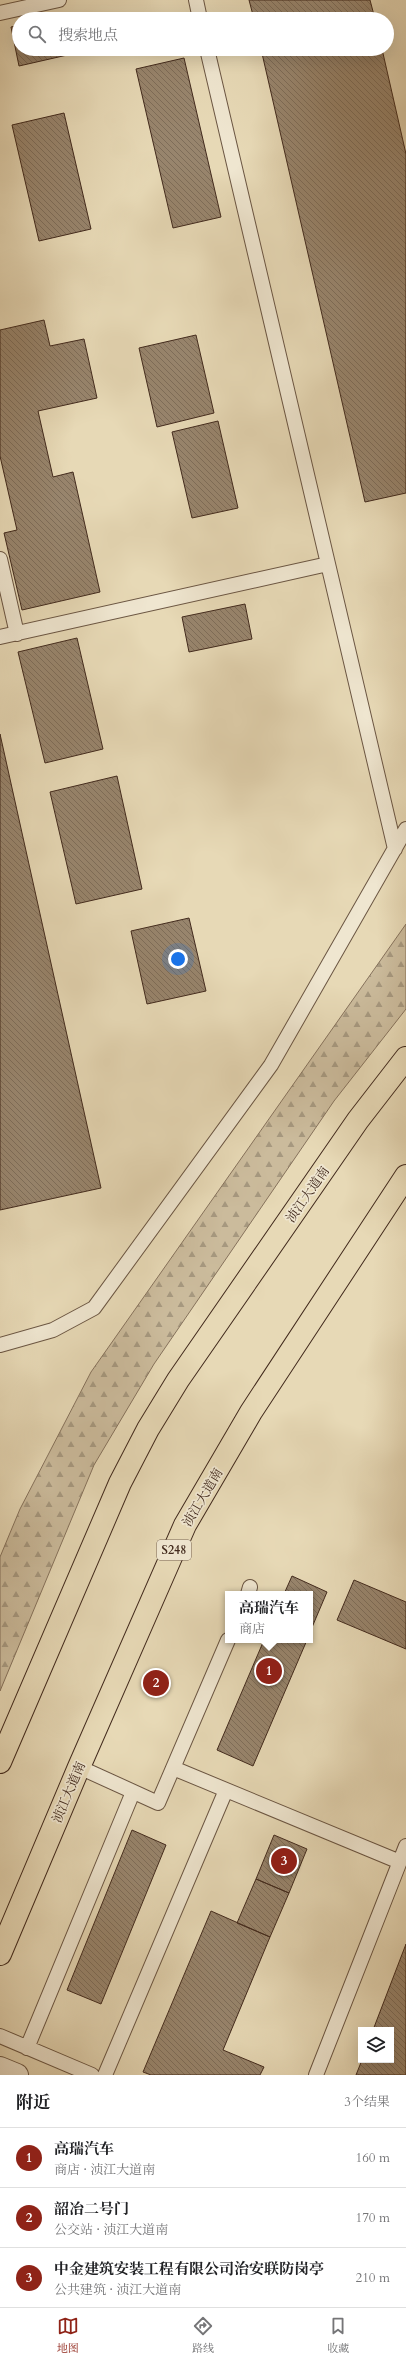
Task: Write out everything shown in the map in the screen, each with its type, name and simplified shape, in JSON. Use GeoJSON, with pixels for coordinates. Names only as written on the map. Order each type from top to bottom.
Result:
{"type":"FeatureCollection","features":[{"type":"Feature","properties":{"kind":"main road","name":"浈江大道南"},"geometry":{"type":"LineString","coordinates":[[0,1762],[120,1484],[148,1429],[178,1380],[358,1120],[406,1058]]}},
{"type":"Feature","properties":{"kind":"main road","name":"浈江大道南"},"geometry":{"type":"LineString","coordinates":[[0,1954],[79,1767],[185,1525],[251,1412],[406,1176]]}},
{"type":"Feature","properties":{"kind":"street"},"geometry":{"type":"LineString","coordinates":[[0,2068],[17,2075]]}},
{"type":"Feature","properties":{"kind":"lane"},"geometry":{"type":"LineString","coordinates":[[0,13],[59,0]]}},
{"type":"Feature","properties":{"kind":"lane"},"geometry":{"type":"LineString","coordinates":[[196,0],[199,12]]}},
{"type":"Feature","properties":{"kind":"lane"},"geometry":{"type":"LineString","coordinates":[[209,56],[395,849]]}},
{"type":"Feature","properties":{"kind":"lane"},"geometry":{"type":"LineString","coordinates":[[0,559],[17,634]]}},
{"type":"Feature","properties":{"kind":"lane"},"geometry":{"type":"LineString","coordinates":[[0,637],[328,564]]}},
{"type":"Feature","properties":{"kind":"lane"},"geometry":{"type":"LineString","coordinates":[[0,1345],[53,1330],[94,1308],[271,1065],[406,830]]}},
{"type":"Feature","properties":{"kind":"lane"},"geometry":{"type":"LineString","coordinates":[[79,1767],[158,1803],[227,1643]]}},
{"type":"Feature","properties":{"kind":"lane"},"geometry":{"type":"LineString","coordinates":[[173,1768],[400,1862]]}},
{"type":"Feature","properties":{"kind":"lane"},"geometry":{"type":"LineString","coordinates":[[105,2075],[226,1790]]}},
{"type":"Feature","properties":{"kind":"lane"},"geometry":{"type":"LineString","coordinates":[[27,2048],[133,1792]]}},
{"type":"Feature","properties":{"kind":"lane"},"geometry":{"type":"LineString","coordinates":[[316,2075],[406,1846]]}},
{"type":"Feature","properties":{"kind":"lane"},"geometry":{"type":"LineString","coordinates":[[0,2036],[92,2075]]}},
{"type":"Feature","properties":{"kind":"green space"},"geometry":{"type":"Polygon","coordinates":[[[406,924],[406,1009],[334,1101],[154,1364],[94,1465],[0,1691],[0,1557],[20,1509],[91,1372],[406,924]]]}},
{"type":"Feature","properties":{"kind":"building"},"geometry":{"type":"Polygon","coordinates":[[[249,0],[370,0],[373,12],[252,12],[249,0]]]}},
{"type":"Feature","properties":{"kind":"building"},"geometry":{"type":"Polygon","coordinates":[[[17,56],[63,56],[19,66],[17,56]]]}},
{"type":"Feature","properties":{"kind":"building"},"geometry":{"type":"Polygon","coordinates":[[[263,56],[384,56],[406,154],[406,493],[365,502],[263,56]]]}},
{"type":"Feature","properties":{"kind":"building"},"geometry":{"type":"Polygon","coordinates":[[[184,58],[221,217],[173,228],[136,69],[184,58]]]}},
{"type":"Feature","properties":{"kind":"building"},"geometry":{"type":"Polygon","coordinates":[[[64,113],[91,229],[39,241],[12,125],[64,113]]]}},
{"type":"Feature","properties":{"kind":"building"},"geometry":{"type":"Polygon","coordinates":[[[44,320],[50,346],[84,339],[97,398],[38,411],[53,477],[73,472],[100,592],[22,610],[4,533],[17,530],[0,456],[0,330],[44,320]]]}},
{"type":"Feature","properties":{"kind":"building"},"geometry":{"type":"Polygon","coordinates":[[[196,335],[214,413],[157,427],[139,348],[196,335]]]}},
{"type":"Feature","properties":{"kind":"building"},"geometry":{"type":"Polygon","coordinates":[[[218,421],[238,508],[192,518],[172,432],[218,421]]]}},
{"type":"Feature","properties":{"kind":"building"},"geometry":{"type":"Polygon","coordinates":[[[245,604],[252,639],[189,652],[182,617],[245,604]]]}},
{"type":"Feature","properties":{"kind":"building"},"geometry":{"type":"Polygon","coordinates":[[[77,638],[103,749],[45,763],[18,652],[77,638]]]}},
{"type":"Feature","properties":{"kind":"building"},"geometry":{"type":"Polygon","coordinates":[[[0,734],[101,1188],[0,1210],[0,734]]]}},
{"type":"Feature","properties":{"kind":"building"},"geometry":{"type":"Polygon","coordinates":[[[117,776],[142,889],[76,904],[50,792],[117,776]]]}},
{"type":"Feature","properties":{"kind":"building"},"geometry":{"type":"Polygon","coordinates":[[[189,918],[206,991],[147,1004],[131,931],[189,918]]]}},
{"type":"Feature","properties":{"kind":"building"},"geometry":{"type":"Polygon","coordinates":[[[292,1576],[327,1592],[313,1625],[313,1591],[285,1591],[292,1576]]]}},
{"type":"Feature","properties":{"kind":"building"},"geometry":{"type":"Polygon","coordinates":[[[354,1580],[406,1602],[406,1649],[337,1620],[354,1580]]]}},
{"type":"Feature","properties":{"kind":"building"},"geometry":{"type":"Polygon","coordinates":[[[263,1643],[306,1643],[253,1766],[217,1750],[263,1643]]]}},
{"type":"Feature","properties":{"kind":"building"},"geometry":{"type":"Polygon","coordinates":[[[132,1830],[166,1845],[101,2004],[67,1990],[132,1830]]]}},
{"type":"Feature","properties":{"kind":"building"},"geometry":{"type":"Polygon","coordinates":[[[274,1835],[307,1849],[289,1893],[256,1879],[274,1835]]]}},
{"type":"Feature","properties":{"kind":"building"},"geometry":{"type":"Polygon","coordinates":[[[256,1879],[289,1893],[270,1937],[237,1923],[256,1879]]]}},
{"type":"Feature","properties":{"kind":"building"},"geometry":{"type":"Polygon","coordinates":[[[211,1911],[270,1937],[223,2050],[264,2067],[260,2075],[151,2075],[143,2072],[211,1911]]]}},
{"type":"Feature","properties":{"kind":"building"},"geometry":{"type":"Polygon","coordinates":[[[406,1944],[406,2075],[356,2075],[361,2063],[394,2063],[394,2027],[374,2027],[406,1944]]]}},
{"type":"Feature","properties":{"kind":"place","name":"高瑞汽车"},"geometry":{"type":"Point","coordinates":[269,1671]}},
{"type":"Feature","properties":{"kind":"place","name":"韶冶二号门"},"geometry":{"type":"Point","coordinates":[156,1683]}},
{"type":"Feature","properties":{"kind":"place","name":"中金建筑安装工程有限公司治安联防岗亭"},"geometry":{"type":"Point","coordinates":[284,1861]}}]}
